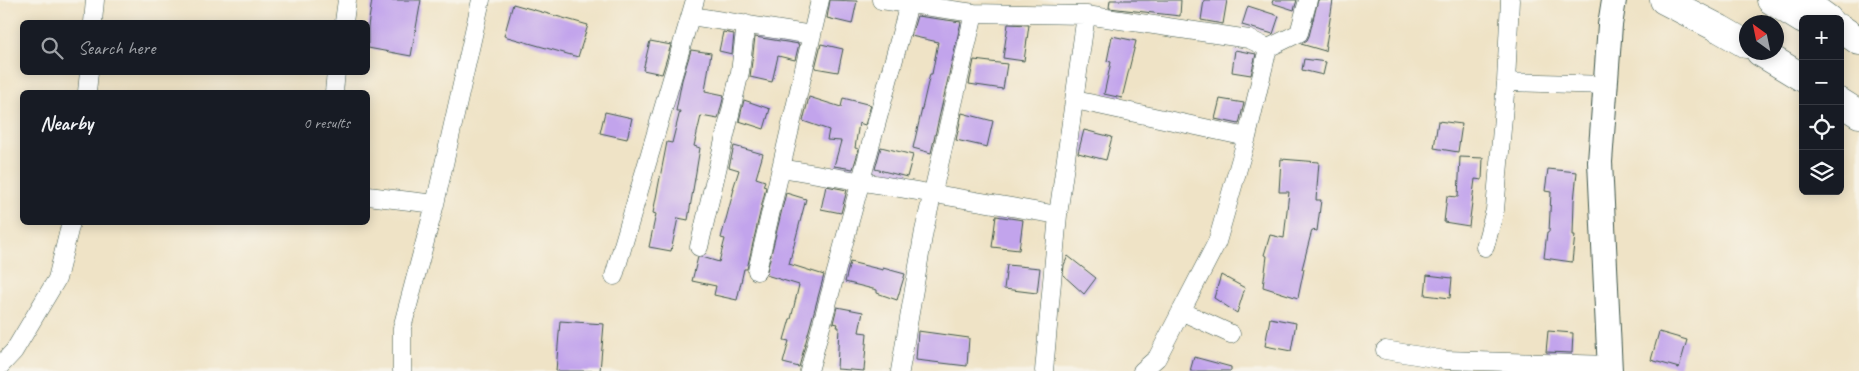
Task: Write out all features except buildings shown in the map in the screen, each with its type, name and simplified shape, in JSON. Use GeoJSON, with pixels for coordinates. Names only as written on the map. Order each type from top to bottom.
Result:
{"type":"FeatureCollection","features":[{"type":"Feature","properties":{"kind":"highway"},"geometry":{"type":"LineString","coordinates":[[1664,0],[1739,40]]}},
{"type":"Feature","properties":{"kind":"highway"},"geometry":{"type":"LineString","coordinates":[[1706,0],[1739,20]]}},
{"type":"Feature","properties":{"kind":"highway"},"geometry":{"type":"LineString","coordinates":[[1771,0],[1799,18]]}},
{"type":"Feature","properties":{"kind":"highway"},"geometry":{"type":"LineString","coordinates":[[1802,0],[1823,15]]}},
{"type":"Feature","properties":{"kind":"highway"},"geometry":{"type":"LineString","coordinates":[[1844,31],[1859,41]]}},
{"type":"Feature","properties":{"kind":"highway"},"geometry":{"type":"LineString","coordinates":[[1784,47],[1799,56]]}},
{"type":"Feature","properties":{"kind":"highway"},"geometry":{"type":"LineString","coordinates":[[1844,47],[1859,56]]}},
{"type":"Feature","properties":{"kind":"highway"},"geometry":{"type":"LineString","coordinates":[[1773,60],[1799,76]]}},
{"type":"Feature","properties":{"kind":"highway"},"geometry":{"type":"LineString","coordinates":[[1844,85],[1859,94]]}},
{"type":"Feature","properties":{"kind":"highway"},"geometry":{"type":"LineString","coordinates":[[1844,105],[1859,114]]}},
{"type":"Feature","properties":{"kind":"street"},"geometry":{"type":"LineString","coordinates":[[93,20],[95,0]]}},
{"type":"Feature","properties":{"kind":"street"},"geometry":{"type":"LineString","coordinates":[[344,20],[347,0]]}},
{"type":"Feature","properties":{"kind":"street"},"geometry":{"type":"LineString","coordinates":[[402,371],[402,328],[434,204],[481,0]]}},
{"type":"Feature","properties":{"kind":"street"},"geometry":{"type":"LineString","coordinates":[[757,270],[820,0]]}},
{"type":"Feature","properties":{"kind":"street"},"geometry":{"type":"LineString","coordinates":[[881,0],[910,4],[937,4],[974,13],[1028,7],[1249,38],[1268,48]]}},
{"type":"Feature","properties":{"kind":"street"},"geometry":{"type":"LineString","coordinates":[[1268,48],[1299,33],[1308,0]]}},
{"type":"Feature","properties":{"kind":"street"},"geometry":{"type":"LineString","coordinates":[[1485,247],[1495,210],[1506,82],[1510,0]]}},
{"type":"Feature","properties":{"kind":"street"},"geometry":{"type":"LineString","coordinates":[[1385,350],[1445,360],[1610,368],[1600,162],[1614,0]]}},
{"type":"Feature","properties":{"kind":"street"},"geometry":{"type":"LineString","coordinates":[[809,371],[910,4]]}},
{"type":"Feature","properties":{"kind":"street"},"geometry":{"type":"LineString","coordinates":[[614,276],[693,8],[746,24],[812,35]]}},
{"type":"Feature","properties":{"kind":"street"},"geometry":{"type":"LineString","coordinates":[[900,371],[932,192],[974,13]]}},
{"type":"Feature","properties":{"kind":"street"},"geometry":{"type":"LineString","coordinates":[[1044,371],[1058,215],[1086,16]]}},
{"type":"Feature","properties":{"kind":"street"},"geometry":{"type":"LineString","coordinates":[[699,247],[740,72],[746,24]]}},
{"type":"Feature","properties":{"kind":"street"},"geometry":{"type":"LineString","coordinates":[[1142,371],[1157,358],[1217,242],[1247,137],[1268,48]]}},
{"type":"Feature","properties":{"kind":"street"},"geometry":{"type":"LineString","coordinates":[[87,90],[89,75]]}},
{"type":"Feature","properties":{"kind":"street"},"geometry":{"type":"LineString","coordinates":[[334,90],[336,75]]}},
{"type":"Feature","properties":{"kind":"street"},"geometry":{"type":"LineString","coordinates":[[1506,82],[1606,85]]}},
{"type":"Feature","properties":{"kind":"street"},"geometry":{"type":"LineString","coordinates":[[1075,100],[1247,137]]}},
{"type":"Feature","properties":{"kind":"street"},"geometry":{"type":"LineString","coordinates":[[781,168],[932,192],[1058,215]]}},
{"type":"Feature","properties":{"kind":"street"},"geometry":{"type":"LineString","coordinates":[[370,196],[434,204]]}},
{"type":"Feature","properties":{"kind":"street"},"geometry":{"type":"LineString","coordinates":[[0,366],[14,351],[57,278],[70,225]]}},
{"type":"Feature","properties":{"kind":"street"},"geometry":{"type":"LineString","coordinates":[[1181,311],[1231,334]]}}]}
